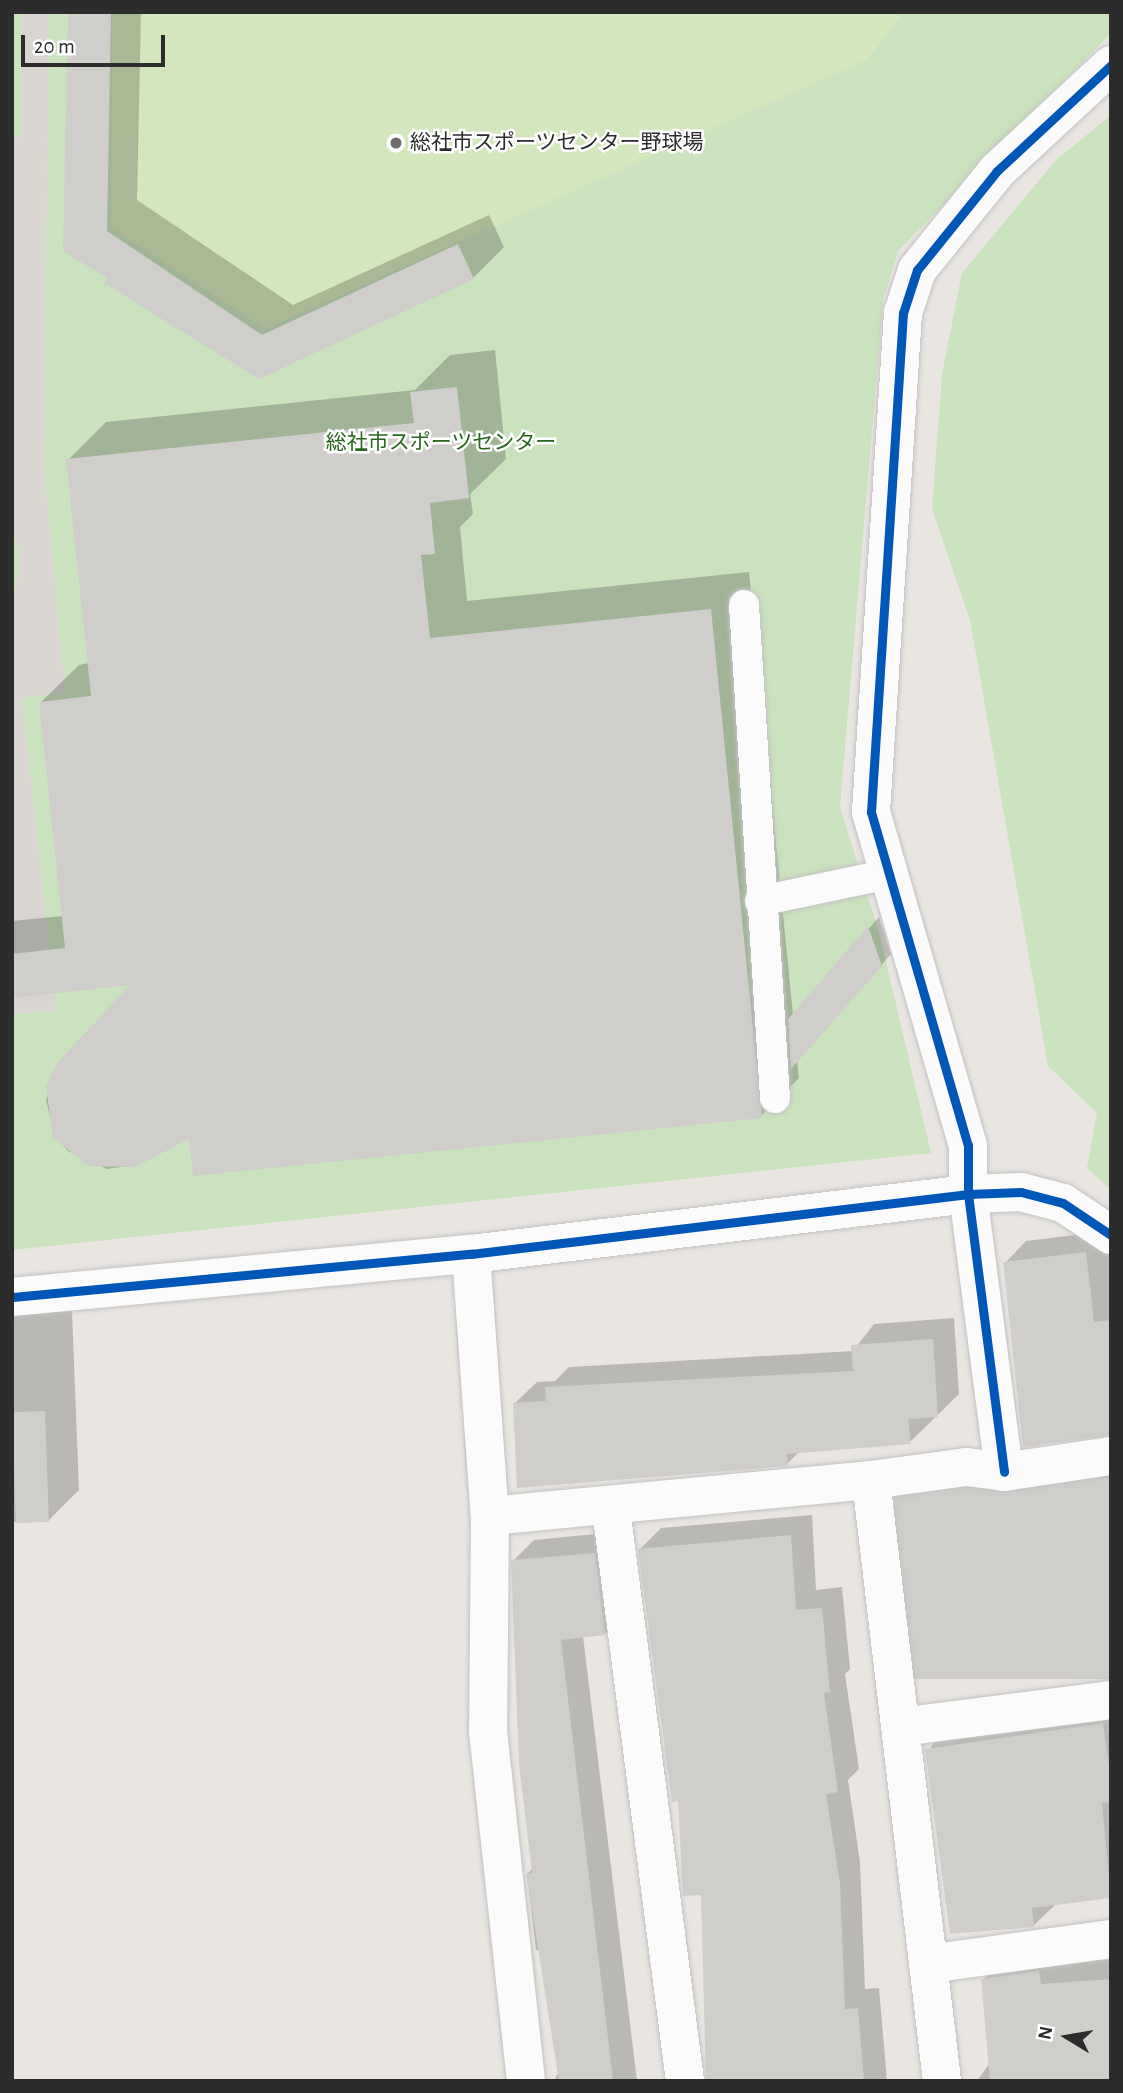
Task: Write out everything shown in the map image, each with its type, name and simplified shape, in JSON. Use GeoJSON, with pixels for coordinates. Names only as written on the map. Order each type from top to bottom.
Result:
{"type":"FeatureCollection","features":[{"type":"Feature","properties":{"kind":"street"},"geometry":{"type":"LineString","coordinates":[[1004,1472],[968,1194],[968,1144],[871,812],[903,313],[917,270],[997,171],[1111,65]]}},
{"type":"Feature","properties":{"kind":"street"},"geometry":{"type":"LineString","coordinates":[[12,1297],[471,1254],[968,1194],[1021,1192],[1063,1203],[1111,1235]]}},
{"type":"Feature","properties":{"kind":"street"},"geometry":{"type":"LineString","coordinates":[[471,1254],[490,1516],[488,1731],[526,2081]]}},
{"type":"Feature","properties":{"kind":"street"},"geometry":{"type":"LineString","coordinates":[[490,1516],[611,1508],[966,1467],[1004,1472],[1111,1456]]}},
{"type":"Feature","properties":{"kind":"street"},"geometry":{"type":"LineString","coordinates":[[871,1480],[942,2081]]}},
{"type":"Feature","properties":{"kind":"street"},"geometry":{"type":"LineString","coordinates":[[611,1508],[685,2081]]}},
{"type":"Feature","properties":{"kind":"street"},"geometry":{"type":"LineString","coordinates":[[901,1727],[1111,1700]]}},
{"type":"Feature","properties":{"kind":"street"},"geometry":{"type":"LineString","coordinates":[[928,1964],[1111,1938]]}},
{"type":"Feature","properties":{"kind":"lane"},"geometry":{"type":"LineString","coordinates":[[744,605],[760,901],[775,1098]]}},
{"type":"Feature","properties":{"kind":"lane"},"geometry":{"type":"LineString","coordinates":[[760,901],[889,874]]}},
{"type":"Feature","properties":{"kind":"green space","name":"総社市スポーツセンター"},"geometry":{"type":"Polygon","coordinates":[[[12,12],[1111,12],[1111,33],[898,251],[883,300],[840,807],[879,932],[931,1153],[12,1250],[12,12]]]}},
{"type":"Feature","properties":{"kind":"green space","name":"総社市スポーツセンター野球場"},"geometry":{"type":"Polygon","coordinates":[[[112,12],[904,12],[868,59],[265,329],[111,228],[112,12]]]}},
{"type":"Feature","properties":{"kind":"green space"},"geometry":{"type":"Polygon","coordinates":[[[1111,115],[1111,1190],[1087,1168],[1097,1113],[1048,1066],[970,620],[932,509],[942,374],[962,273],[1056,160],[1111,115]]]}},
{"type":"Feature","properties":{"kind":"shaded area"},"geometry":{"type":"Polygon","coordinates":[[[22,12],[49,12],[44,467],[65,692],[22,698],[56,1011],[12,1014],[12,612],[20,557],[12,525],[12,137],[21,136],[22,12]]]}},
{"type":"Feature","properties":{"kind":"building"},"geometry":{"type":"Polygon","coordinates":[[[68,13],[111,13],[107,231],[262,335],[458,244],[474,279],[259,379],[104,283],[107,278],[63,251],[68,13]]]}},
{"type":"Feature","properties":{"kind":"building"},"geometry":{"type":"Polygon","coordinates":[[[457,387],[469,498],[430,503],[435,554],[421,555],[430,638],[711,609],[762,1118],[193,1176],[189,1139],[135,1167],[88,1166],[53,1137],[46,1086],[57,1063],[130,985],[12,998],[12,954],[65,948],[39,702],[91,696],[66,459],[414,423],[410,392],[457,387]]]}},
{"type":"Feature","properties":{"kind":"building"},"geometry":{"type":"Polygon","coordinates":[[[868,926],[882,966],[791,1069],[788,1019],[868,926]]]}},
{"type":"Feature","properties":{"kind":"building"},"geometry":{"type":"Polygon","coordinates":[[[1086,1252],[1094,1322],[1111,1320],[1111,1435],[1023,1447],[1003,1262],[1086,1252]]]}},
{"type":"Feature","properties":{"kind":"building"},"geometry":{"type":"Polygon","coordinates":[[[933,1339],[938,1417],[908,1419],[911,1444],[787,1454],[788,1466],[517,1488],[513,1403],[546,1401],[545,1387],[853,1371],[851,1345],[933,1339]]]}},
{"type":"Feature","properties":{"kind":"building"},"geometry":{"type":"Polygon","coordinates":[[[45,1411],[49,1522],[16,1523],[12,1412],[45,1411]]]}},
{"type":"Feature","properties":{"kind":"building"},"geometry":{"type":"Polygon","coordinates":[[[894,1478],[1111,1478],[1111,1679],[894,1679],[894,1478]]]}},
{"type":"Feature","properties":{"kind":"building"},"geometry":{"type":"Polygon","coordinates":[[[791,1535],[796,1610],[822,1608],[830,1692],[824,1693],[838,1792],[826,1794],[840,1884],[845,2009],[858,2008],[864,2081],[706,2081],[701,1895],[683,1896],[678,1801],[672,1802],[638,1549],[791,1535]]]}},
{"type":"Feature","properties":{"kind":"building"},"geometry":{"type":"Polygon","coordinates":[[[595,1553],[605,1635],[561,1640],[613,2081],[559,2081],[526,1873],[532,1873],[519,1764],[511,1560],[595,1553]]]}},
{"type":"Feature","properties":{"kind":"building"},"geometry":{"type":"Polygon","coordinates":[[[1103,1723],[1111,1780],[1111,1802],[1102,1803],[1111,1898],[1032,1908],[1034,1927],[950,1934],[925,1749],[1103,1723]]]}},
{"type":"Feature","properties":{"kind":"building"},"geometry":{"type":"Polygon","coordinates":[[[1039,1971],[1041,1984],[1111,1979],[1111,2081],[990,2081],[981,1979],[1039,1971]]]}},
{"type":"Feature","properties":{"kind":"cycle path"},"geometry":{"type":"LineString","coordinates":[[1111,65],[997,171],[917,270],[903,313],[871,812],[968,1145],[968,1194],[1021,1192],[1063,1203],[1111,1235]]}},
{"type":"Feature","properties":{"kind":"cycle path"},"geometry":{"type":"LineString","coordinates":[[12,1297],[471,1254],[968,1194],[1004,1472]]}},
{"type":"Feature","properties":{"kind":"place","name":"総社市スポーツセンター野球場"},"geometry":{"type":"Point","coordinates":[396,143]}}]}
